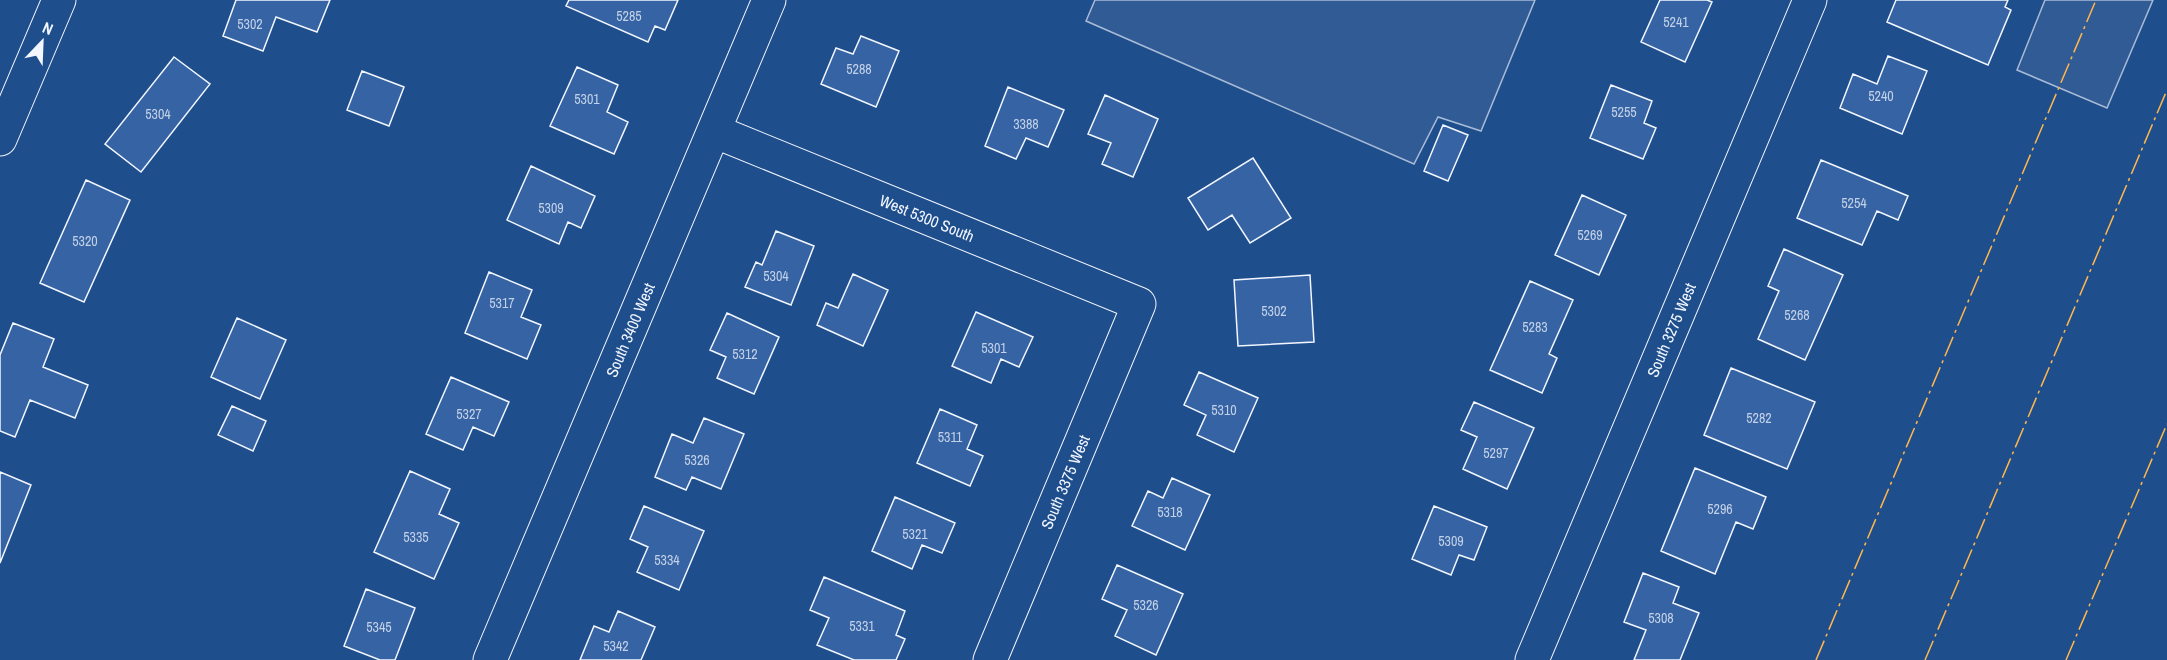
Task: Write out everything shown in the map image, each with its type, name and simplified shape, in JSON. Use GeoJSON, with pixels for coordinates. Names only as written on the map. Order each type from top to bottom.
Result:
{"type":"FeatureCollection","features":[{"type":"Feature","properties":{"kind":"street"},"geometry":{"type":"LineString","coordinates":[[0,140],[59,0]]}},
{"type":"Feature","properties":{"kind":"street","name":"South 3400 West"},"geometry":{"type":"LineString","coordinates":[[490,660],[769,0]]}},
{"type":"Feature","properties":{"kind":"street","name":"South 3275 West"},"geometry":{"type":"LineString","coordinates":[[1532,660],[1810,0]]}},
{"type":"Feature","properties":{"kind":"street","name":"West 5300 South"},"geometry":{"type":"LineString","coordinates":[[714,131],[1140,304]]}},
{"type":"Feature","properties":{"kind":"street","name":"South 3375 West"},"geometry":{"type":"LineString","coordinates":[[990,660],[1140,304]]}},
{"type":"Feature","properties":{"kind":"shaded area"},"geometry":{"type":"Polygon","coordinates":[[[1095,0],[1535,0],[1481,131],[1438,117],[1414,164],[1086,21],[1095,0]]]}},
{"type":"Feature","properties":{"kind":"shaded area"},"geometry":{"type":"Polygon","coordinates":[[[2045,0],[2153,0],[2107,108],[2017,70],[2045,0]]]}},
{"type":"Feature","properties":{"kind":"building"},"geometry":{"type":"Polygon","coordinates":[[[236,0],[330,0],[317,32],[276,17],[263,51],[223,36],[236,0]]]}},
{"type":"Feature","properties":{"kind":"building"},"geometry":{"type":"Polygon","coordinates":[[[569,0],[678,0],[665,30],[655,26],[648,42],[566,6],[569,0]]]}},
{"type":"Feature","properties":{"kind":"building"},"geometry":{"type":"Polygon","coordinates":[[[1660,0],[1707,0],[1712,2],[1685,62],[1641,42],[1660,0]]]}},
{"type":"Feature","properties":{"kind":"building"},"geometry":{"type":"Polygon","coordinates":[[[1896,0],[2008,0],[2005,7],[2011,10],[1988,65],[1887,22],[1896,0]]]}},
{"type":"Feature","properties":{"kind":"building"},"geometry":{"type":"Polygon","coordinates":[[[861,36],[899,51],[876,107],[821,84],[836,48],[853,54],[861,36]]]}},
{"type":"Feature","properties":{"kind":"building"},"geometry":{"type":"Polygon","coordinates":[[[1888,56],[1927,71],[1902,134],[1840,108],[1853,74],[1877,84],[1888,56]]]}},
{"type":"Feature","properties":{"kind":"building"},"geometry":{"type":"Polygon","coordinates":[[[174,57],[210,84],[141,172],[105,144],[174,57]]]}},
{"type":"Feature","properties":{"kind":"building"},"geometry":{"type":"Polygon","coordinates":[[[577,67],[618,85],[607,112],[628,122],[614,154],[550,126],[577,67]]]}},
{"type":"Feature","properties":{"kind":"building"},"geometry":{"type":"Polygon","coordinates":[[[362,71],[404,87],[389,126],[347,110],[362,71]]]}},
{"type":"Feature","properties":{"kind":"building"},"geometry":{"type":"Polygon","coordinates":[[[1611,85],[1652,101],[1644,123],[1656,128],[1643,159],[1590,138],[1611,85]]]}},
{"type":"Feature","properties":{"kind":"building"},"geometry":{"type":"Polygon","coordinates":[[[1008,87],[1064,110],[1048,147],[1026,138],[1016,159],[985,146],[1008,87]]]}},
{"type":"Feature","properties":{"kind":"building"},"geometry":{"type":"Polygon","coordinates":[[[1105,95],[1158,119],[1133,177],[1102,164],[1111,143],[1088,134],[1105,95]]]}},
{"type":"Feature","properties":{"kind":"building"},"geometry":{"type":"Polygon","coordinates":[[[1443,125],[1468,135],[1448,181],[1424,171],[1443,125]]]}},
{"type":"Feature","properties":{"kind":"building"},"geometry":{"type":"Polygon","coordinates":[[[1253,158],[1291,218],[1250,243],[1232,215],[1208,230],[1188,198],[1253,158]]]}},
{"type":"Feature","properties":{"kind":"building"},"geometry":{"type":"Polygon","coordinates":[[[1821,160],[1908,196],[1898,220],[1877,211],[1862,245],[1797,218],[1821,160]]]}},
{"type":"Feature","properties":{"kind":"building"},"geometry":{"type":"Polygon","coordinates":[[[531,166],[595,196],[581,228],[568,222],[559,244],[507,220],[531,166]]]}},
{"type":"Feature","properties":{"kind":"building"},"geometry":{"type":"Polygon","coordinates":[[[86,180],[130,200],[84,302],[40,283],[86,180]]]}},
{"type":"Feature","properties":{"kind":"building"},"geometry":{"type":"Polygon","coordinates":[[[1582,195],[1626,215],[1599,275],[1555,255],[1582,195]]]}},
{"type":"Feature","properties":{"kind":"building"},"geometry":{"type":"Polygon","coordinates":[[[776,231],[814,246],[791,305],[745,287],[756,262],[762,265],[776,231]]]}},
{"type":"Feature","properties":{"kind":"building"},"geometry":{"type":"Polygon","coordinates":[[[1784,249],[1843,275],[1805,360],[1758,339],[1779,291],[1768,286],[1784,249]]]}},
{"type":"Feature","properties":{"kind":"building"},"geometry":{"type":"Polygon","coordinates":[[[489,272],[532,290],[521,317],[541,325],[527,359],[465,333],[489,272]]]}},
{"type":"Feature","properties":{"kind":"building"},"geometry":{"type":"Polygon","coordinates":[[[853,274],[888,290],[863,346],[817,325],[826,303],[838,308],[853,274]]]}},
{"type":"Feature","properties":{"kind":"building"},"geometry":{"type":"Polygon","coordinates":[[[1310,275],[1314,342],[1238,346],[1234,280],[1310,275]]]}},
{"type":"Feature","properties":{"kind":"building"},"geometry":{"type":"Polygon","coordinates":[[[1530,281],[1573,300],[1549,354],[1557,358],[1542,393],[1490,370],[1530,281]]]}},
{"type":"Feature","properties":{"kind":"building"},"geometry":{"type":"Polygon","coordinates":[[[976,312],[1033,337],[1019,367],[1001,359],[991,383],[952,366],[976,312]]]}},
{"type":"Feature","properties":{"kind":"building"},"geometry":{"type":"Polygon","coordinates":[[[727,313],[779,337],[754,394],[717,378],[726,357],[710,350],[727,313]]]}},
{"type":"Feature","properties":{"kind":"building"},"geometry":{"type":"Polygon","coordinates":[[[237,318],[286,340],[260,399],[211,377],[237,318]]]}},
{"type":"Feature","properties":{"kind":"building"},"geometry":{"type":"Polygon","coordinates":[[[13,323],[54,339],[43,367],[88,385],[75,418],[30,400],[15,437],[0,431],[0,355],[13,323]]]}},
{"type":"Feature","properties":{"kind":"building"},"geometry":{"type":"Polygon","coordinates":[[[1731,368],[1815,402],[1787,469],[1704,435],[1731,368]]]}},
{"type":"Feature","properties":{"kind":"building"},"geometry":{"type":"Polygon","coordinates":[[[1199,372],[1258,398],[1234,452],[1197,435],[1206,415],[1184,405],[1199,372]]]}},
{"type":"Feature","properties":{"kind":"building"},"geometry":{"type":"Polygon","coordinates":[[[451,377],[509,402],[494,436],[473,427],[463,450],[426,434],[451,377]]]}},
{"type":"Feature","properties":{"kind":"building"},"geometry":{"type":"Polygon","coordinates":[[[1474,402],[1534,428],[1507,489],[1463,469],[1477,437],[1461,430],[1474,402]]]}},
{"type":"Feature","properties":{"kind":"building"},"geometry":{"type":"Polygon","coordinates":[[[232,406],[266,421],[253,451],[218,435],[232,406]]]}},
{"type":"Feature","properties":{"kind":"building"},"geometry":{"type":"Polygon","coordinates":[[[940,409],[977,425],[967,449],[983,456],[970,486],[917,463],[940,409]]]}},
{"type":"Feature","properties":{"kind":"building"},"geometry":{"type":"Polygon","coordinates":[[[704,418],[744,434],[721,489],[692,477],[686,490],[655,477],[672,434],[693,443],[704,418]]]}},
{"type":"Feature","properties":{"kind":"building"},"geometry":{"type":"Polygon","coordinates":[[[1695,468],[1766,497],[1753,529],[1736,522],[1715,574],[1661,551],[1695,468]]]}},
{"type":"Feature","properties":{"kind":"building"},"geometry":{"type":"Polygon","coordinates":[[[410,471],[450,489],[439,514],[459,523],[434,579],[374,552],[410,471]]]}},
{"type":"Feature","properties":{"kind":"building"},"geometry":{"type":"Polygon","coordinates":[[[0,472],[31,485],[0,563],[0,472]]]}},
{"type":"Feature","properties":{"kind":"building"},"geometry":{"type":"Polygon","coordinates":[[[1172,478],[1210,495],[1185,550],[1132,526],[1148,491],[1163,498],[1172,478]]]}},
{"type":"Feature","properties":{"kind":"building"},"geometry":{"type":"Polygon","coordinates":[[[895,497],[955,523],[942,553],[922,545],[912,569],[872,551],[895,497]]]}},
{"type":"Feature","properties":{"kind":"building"},"geometry":{"type":"Polygon","coordinates":[[[644,506],[704,531],[679,590],[637,572],[648,547],[630,539],[644,506]]]}},
{"type":"Feature","properties":{"kind":"building"},"geometry":{"type":"Polygon","coordinates":[[[1434,506],[1487,527],[1474,560],[1459,555],[1451,575],[1412,559],[1434,506]]]}},
{"type":"Feature","properties":{"kind":"building"},"geometry":{"type":"Polygon","coordinates":[[[1117,565],[1183,594],[1156,655],[1115,636],[1127,610],[1102,599],[1117,565]]]}},
{"type":"Feature","properties":{"kind":"building"},"geometry":{"type":"Polygon","coordinates":[[[1643,573],[1679,587],[1673,603],[1699,613],[1680,660],[1634,660],[1646,630],[1624,622],[1643,573]]]}},
{"type":"Feature","properties":{"kind":"building"},"geometry":{"type":"Polygon","coordinates":[[[824,577],[905,611],[896,635],[905,639],[896,660],[854,660],[817,645],[829,618],[810,610],[824,577]]]}},
{"type":"Feature","properties":{"kind":"building"},"geometry":{"type":"Polygon","coordinates":[[[366,589],[415,608],[395,660],[380,660],[344,646],[366,589]]]}},
{"type":"Feature","properties":{"kind":"building"},"geometry":{"type":"Polygon","coordinates":[[[618,611],[655,627],[641,660],[580,660],[594,626],[609,632],[618,611]]]}},
{"type":"Feature","properties":{"kind":"power"},"geometry":{"type":"LineString","coordinates":[[1816,660],[2096,0]]}},
{"type":"Feature","properties":{"kind":"power"},"geometry":{"type":"LineString","coordinates":[[1925,660],[2167,90]]}},
{"type":"Feature","properties":{"kind":"power"},"geometry":{"type":"LineString","coordinates":[[2066,660],[2167,424]]}}]}
